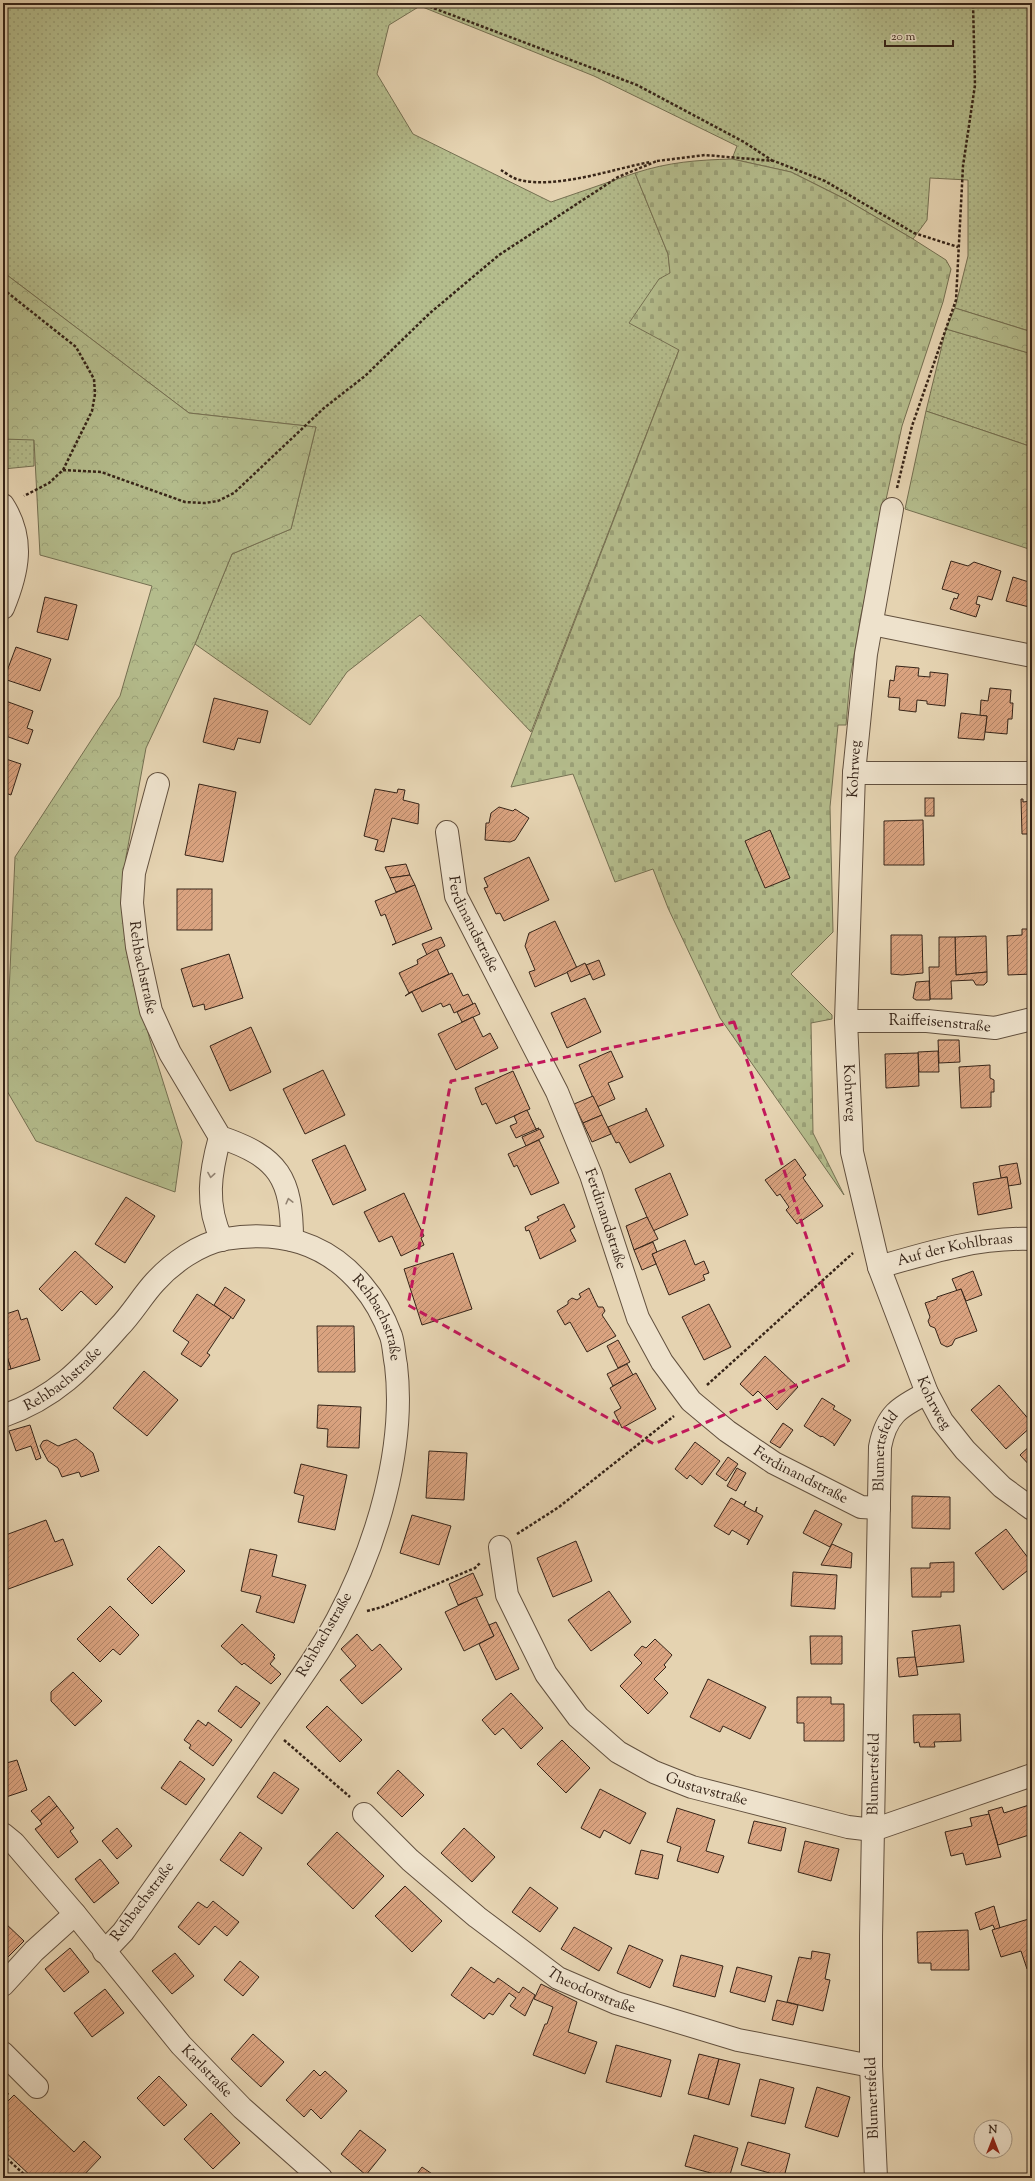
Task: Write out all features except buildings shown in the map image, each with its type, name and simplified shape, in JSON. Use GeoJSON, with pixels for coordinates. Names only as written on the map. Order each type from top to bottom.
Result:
{"type":"FeatureCollection","features":[{"type":"Feature","properties":{"kind":"street"},"geometry":{"type":"LineString","coordinates":[[3,505],[14,523],[17,566],[12,588],[3,608]]}},
{"type":"Feature","properties":{"kind":"street","name":"Kohrweg"},"geometry":{"type":"LineString","coordinates":[[892,509],[858,716],[854,773],[846,1021],[852,1152],[879,1267],[927,1393],[942,1421],[965,1450],[1002,1487],[1032,1509]]}},
{"type":"Feature","properties":{"kind":"street"},"geometry":{"type":"LineString","coordinates":[[872,624],[1032,656]]}},
{"type":"Feature","properties":{"kind":"street"},"geometry":{"type":"LineString","coordinates":[[854,773],[1032,773]]}},
{"type":"Feature","properties":{"kind":"street","name":"Rehbachstraße"},"geometry":{"type":"LineString","coordinates":[[158,784],[134,873],[132,903],[137,947],[151,1011],[170,1052],[220,1137]]}},
{"type":"Feature","properties":{"kind":"street","name":"Ferdinandstraße"},"geometry":{"type":"LineString","coordinates":[[447,832],[456,896],[557,1092],[590,1175],[638,1318],[662,1362],[691,1401],[727,1431],[774,1463],[861,1507],[879,1508]]}},
{"type":"Feature","properties":{"kind":"street","name":"Raiffeisenstraße"},"geometry":{"type":"LineString","coordinates":[[846,1021],[927,1021],[995,1028],[1032,1019]]}},
{"type":"Feature","properties":{"kind":"street"},"geometry":{"type":"LineString","coordinates":[[222,1240],[215,1226],[210,1198],[210,1181],[220,1137],[246,1146],[270,1162],[280,1177],[289,1199],[292,1215],[292,1240]]}},
{"type":"Feature","properties":{"kind":"street","name":"Rehbachstraße"},"geometry":{"type":"LineString","coordinates":[[3,1416],[27,1408],[59,1388],[120,1327],[156,1281],[181,1260],[198,1250],[222,1240],[260,1236],[292,1240],[325,1251],[350,1271],[375,1299],[392,1339],[397,1379],[397,1425],[383,1502],[363,1563],[338,1619],[314,1659],[123,1932],[104,1952],[76,1914],[14,1843],[3,1834]]}},
{"type":"Feature","properties":{"kind":"street","name":"Auf der Kohlbraas"},"geometry":{"type":"LineString","coordinates":[[879,1267],[953,1245],[1016,1238],[1032,1239]]}},
{"type":"Feature","properties":{"kind":"street","name":"Blumertsfeld"},"geometry":{"type":"LineString","coordinates":[[876,2178],[871,2066],[873,1830],[880,1447],[883,1430],[891,1415],[905,1404],[927,1393]]}},
{"type":"Feature","properties":{"kind":"street","name":"Gustavstraße"},"geometry":{"type":"LineString","coordinates":[[500,1547],[507,1595],[546,1674],[578,1717],[618,1752],[654,1772],[692,1787],[848,1827],[873,1830],[1032,1774]]}},
{"type":"Feature","properties":{"kind":"street","name":"Theodorstraße"},"geometry":{"type":"LineString","coordinates":[[364,1814],[410,1860],[477,1917],[558,1978],[616,2004],[738,2040],[871,2066]]}},
{"type":"Feature","properties":{"kind":"street"},"geometry":{"type":"LineString","coordinates":[[3,1985],[34,1951],[76,1914]]}},
{"type":"Feature","properties":{"kind":"street","name":"Karlstraße"},"geometry":{"type":"LineString","coordinates":[[104,1952],[181,2045],[242,2108],[321,2178]]}},
{"type":"Feature","properties":{"kind":"street"},"geometry":{"type":"LineString","coordinates":[[3,2053],[37,2087]]}},
{"type":"Feature","properties":{"kind":"path"},"geometry":{"type":"LineString","coordinates":[[420,3],[637,85],[744,142],[774,161],[825,181],[914,233],[958,247]]}},
{"type":"Feature","properties":{"kind":"path"},"geometry":{"type":"LineString","coordinates":[[892,509],[912,426],[956,300],[963,166],[975,85],[973,3]]}},
{"type":"Feature","properties":{"kind":"path"},"geometry":{"type":"LineString","coordinates":[[501,170],[519,180],[543,182],[587,176],[657,161],[705,155],[774,161]]}},
{"type":"Feature","properties":{"kind":"path"},"geometry":{"type":"LineString","coordinates":[[64,470],[101,472],[185,502],[205,503],[218,501],[234,493],[324,408],[364,376],[430,313],[499,255],[618,177],[657,161]]}},
{"type":"Feature","properties":{"kind":"path"},"geometry":{"type":"LineString","coordinates":[[3,289],[76,346],[94,379],[92,411],[64,470],[49,483],[3,505]]}},
{"type":"Feature","properties":{"kind":"path"},"geometry":{"type":"LineString","coordinates":[[704,1388],[871,1236]]}},
{"type":"Feature","properties":{"kind":"path"},"geometry":{"type":"LineString","coordinates":[[528,1527],[559,1508],[679,1412]]}},
{"type":"Feature","properties":{"kind":"path"},"geometry":{"type":"LineString","coordinates":[[360,1613],[382,1608],[474,1568]]}},
{"type":"Feature","properties":{"kind":"path"},"geometry":{"type":"LineString","coordinates":[[268,1725],[355,1801],[364,1814]]}},
{"type":"Feature","properties":{"kind":"path"},"geometry":{"type":"LineString","coordinates":[[3,2155],[28,2178]]}},
{"type":"Feature","properties":{"kind":"highlighted area"},"geometry":{"type":"Polygon","coordinates":[[[734,1022],[849,1363],[654,1444],[408,1305],[451,1081],[734,1022]]]}},
{"type":"Feature","properties":{"kind":"green space"},"geometry":{"type":"Polygon","coordinates":[[[3,3],[1032,3],[1032,332],[955,308],[968,256],[968,180],[930,178],[927,220],[913,239],[845,199],[791,172],[732,159],[737,146],[594,76],[420,6],[389,25],[377,74],[413,134],[551,202],[635,173],[668,254],[679,350],[531,732],[420,615],[347,672],[310,725],[195,644],[232,554],[291,529],[316,427],[189,413],[3,272],[3,3]]]}},
{"type":"Feature","properties":{"kind":"green space"},"geometry":{"type":"Polygon","coordinates":[[[732,159],[791,172],[845,199],[946,260],[951,269],[943,302],[902,426],[861,615],[850,679],[846,725],[838,725],[830,807],[833,932],[791,974],[832,1015],[832,1019],[811,1023],[813,1133],[844,1195],[720,1018],[668,908],[653,869],[615,882],[573,774],[511,787],[679,350],[629,323],[659,279],[670,273],[668,254],[635,173],[660,166],[683,162],[732,159]]]}},
{"type":"Feature","properties":{"kind":"green space"},"geometry":{"type":"Polygon","coordinates":[[[3,272],[189,413],[316,427],[291,529],[232,554],[195,644],[146,748],[126,857],[126,949],[150,1040],[182,1142],[175,1192],[36,1141],[3,1084],[8,1016],[15,857],[120,696],[152,586],[40,555],[34,440],[3,439],[3,272]]]}},
{"type":"Feature","properties":{"kind":"green space"},"geometry":{"type":"Polygon","coordinates":[[[955,308],[1032,332],[1032,354],[946,329],[955,308]]]}},
{"type":"Feature","properties":{"kind":"green space"},"geometry":{"type":"Polygon","coordinates":[[[946,329],[1032,354],[1032,447],[926,411],[946,329]]]}},
{"type":"Feature","properties":{"kind":"green space"},"geometry":{"type":"Polygon","coordinates":[[[926,411],[1032,447],[1032,550],[905,509],[926,411]]]}},
{"type":"Feature","properties":{"kind":"green space"},"geometry":{"type":"Polygon","coordinates":[[[3,439],[34,439],[34,466],[3,469],[3,439]]]}}]}
